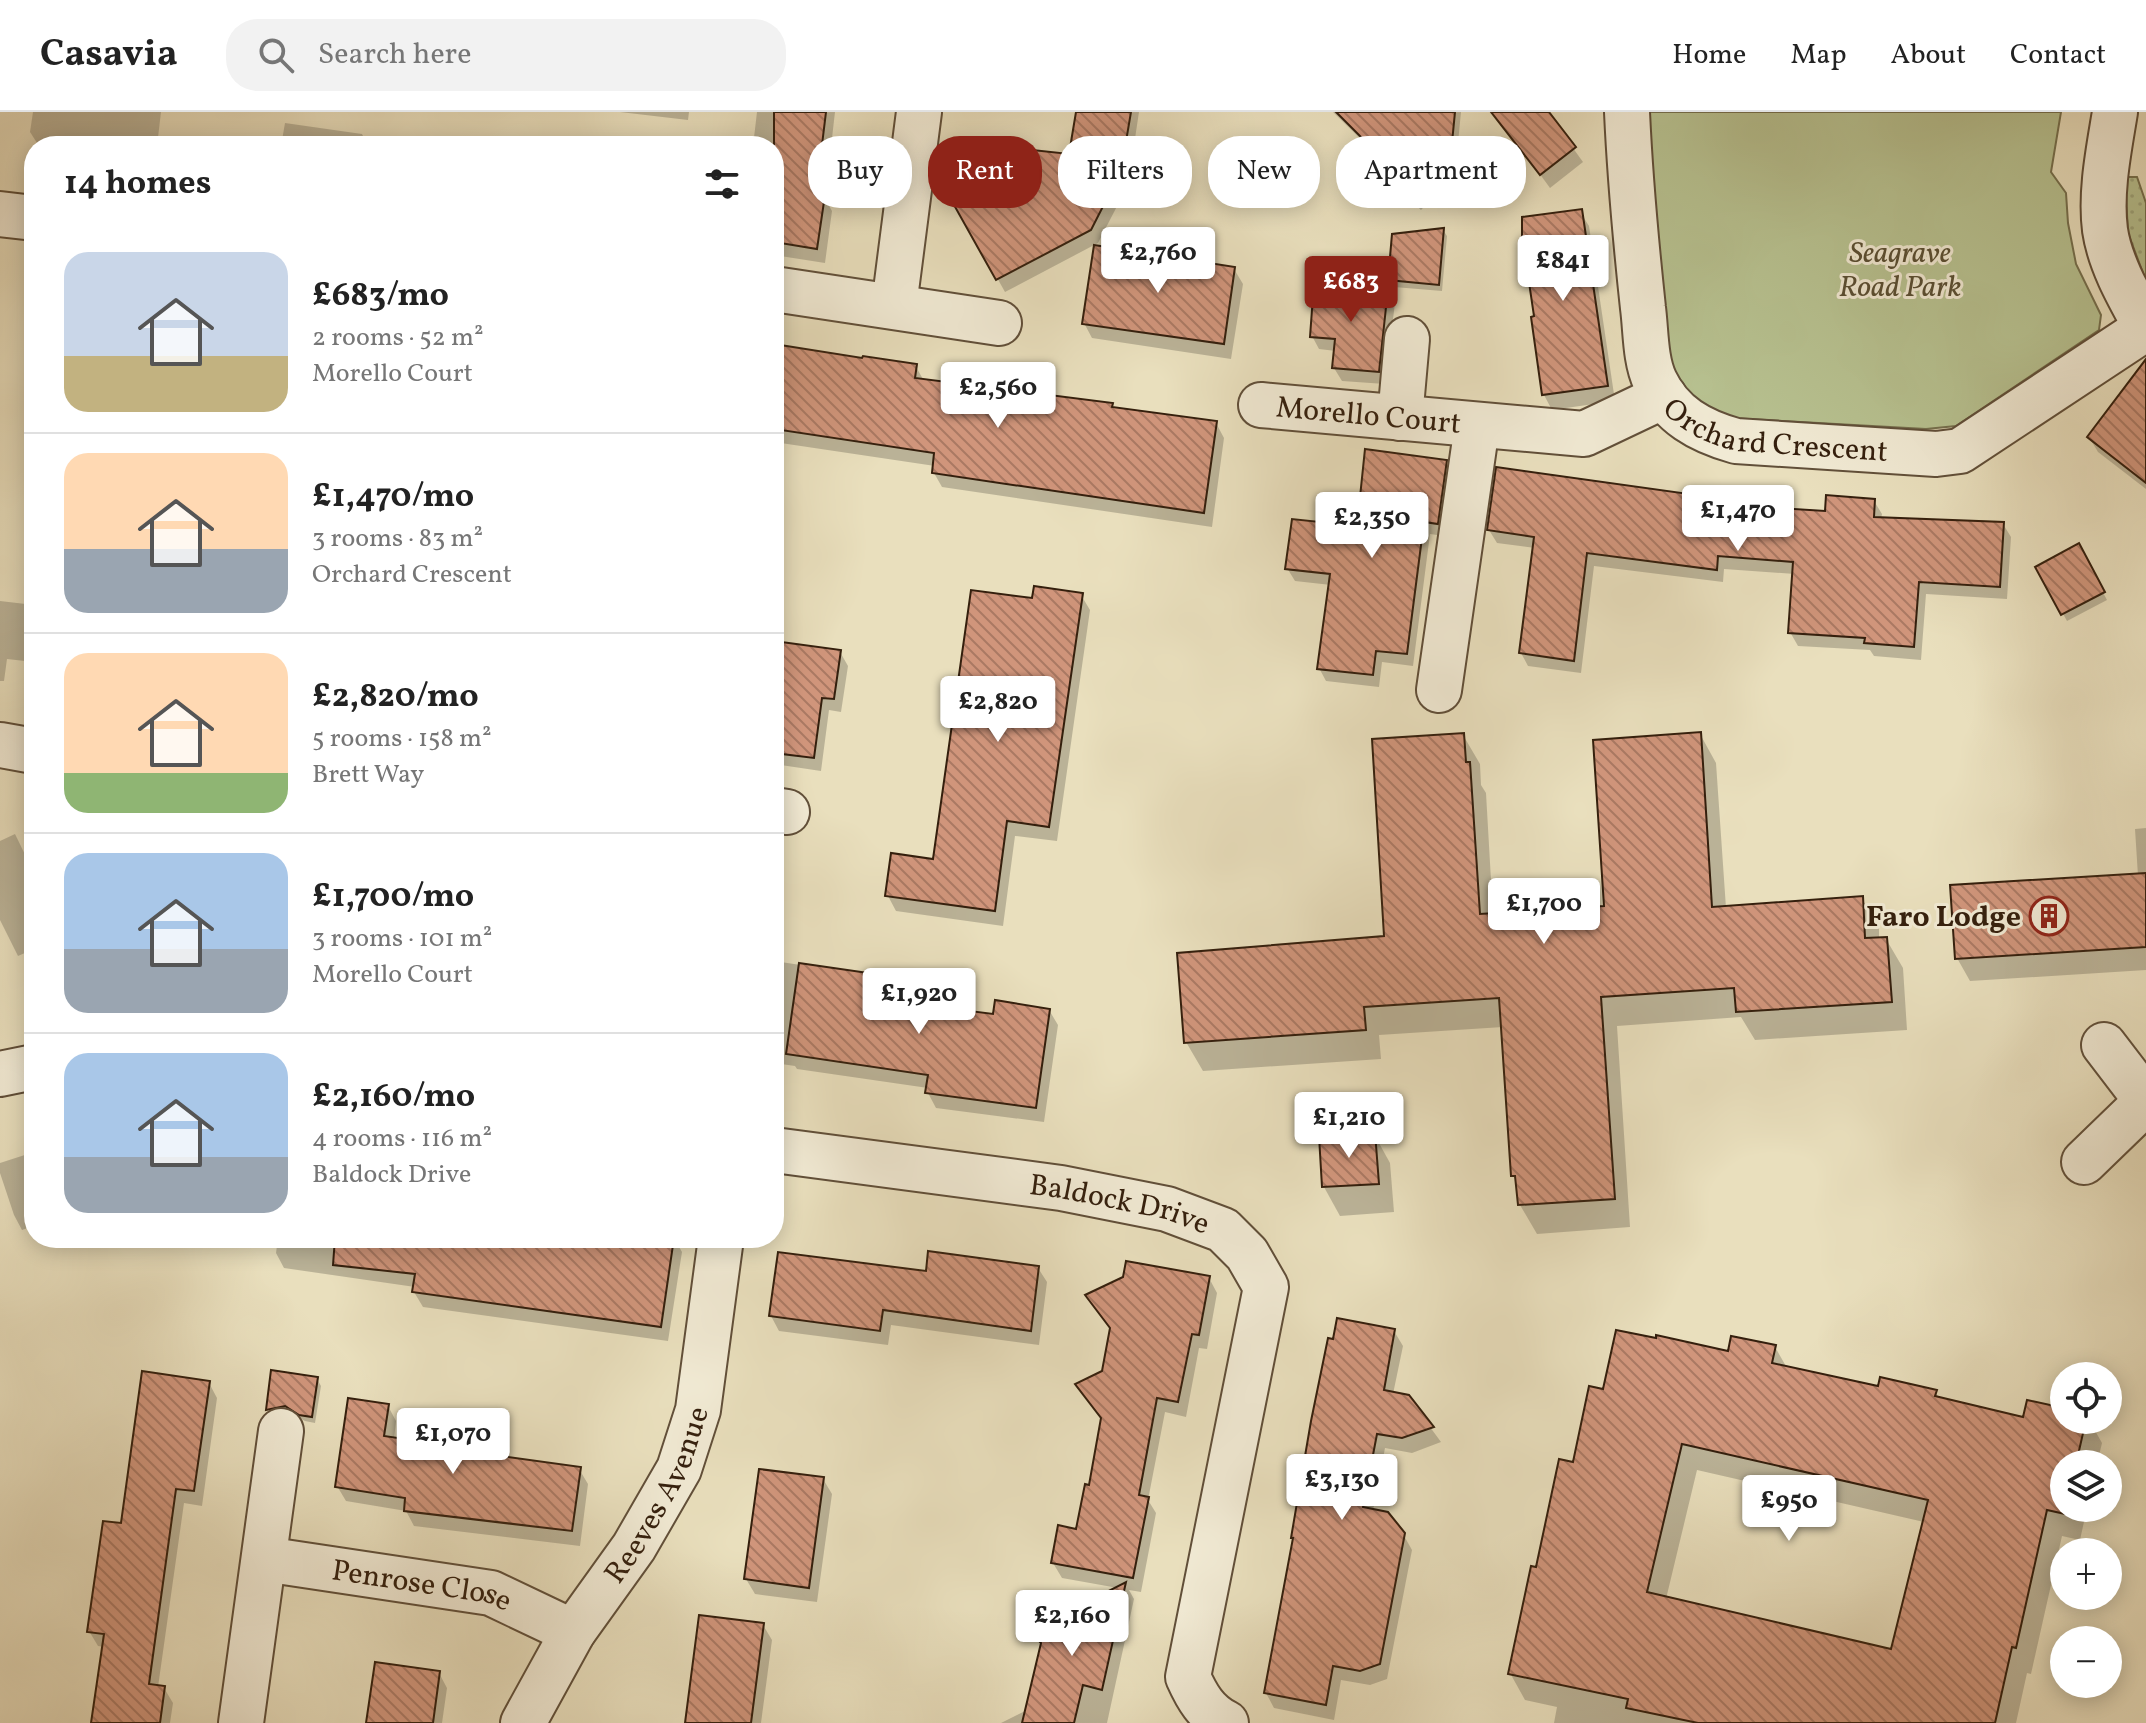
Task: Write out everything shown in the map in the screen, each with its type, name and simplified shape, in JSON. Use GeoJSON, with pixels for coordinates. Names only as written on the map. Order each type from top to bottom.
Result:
{"type":"FeatureCollection","features":[{"type":"Feature","properties":{"kind":"street","name":"Orchard Crescent"},"geometry":{"type":"LineString","coordinates":[[1627,112],[1631,190],[1650,369],[1664,396],[1684,420],[1711,434],[1736,441],[1936,454],[1960,451],[2146,327]]}},
{"type":"Feature","properties":{"kind":"street"},"geometry":{"type":"LineString","coordinates":[[2115,112],[2106,183],[2105,231],[2123,285],[2146,327]]}},
{"type":"Feature","properties":{"kind":"street"},"geometry":{"type":"LineString","coordinates":[[894,306],[917,129]]}},
{"type":"Feature","properties":{"kind":"street"},"geometry":{"type":"LineString","coordinates":[[0,214],[24,217]]}},
{"type":"Feature","properties":{"kind":"street"},"geometry":{"type":"LineString","coordinates":[[784,290],[999,323]]}},
{"type":"Feature","properties":{"kind":"street"},"geometry":{"type":"LineString","coordinates":[[1400,418],[1407,339]]}},
{"type":"Feature","properties":{"kind":"street","name":"Morello Court"},"geometry":{"type":"LineString","coordinates":[[1261,405],[1584,434],[1664,396]]}},
{"type":"Feature","properties":{"kind":"street","name":"Morello Court"},"geometry":{"type":"LineString","coordinates":[[1439,690],[1477,426]]}},
{"type":"Feature","properties":{"kind":"street"},"geometry":{"type":"LineString","coordinates":[[0,745],[24,749]]}},
{"type":"Feature","properties":{"kind":"street"},"geometry":{"type":"LineString","coordinates":[[2084,1162],[2146,1101],[2104,1045]]}},
{"type":"Feature","properties":{"kind":"street"},"geometry":{"type":"LineString","coordinates":[[0,1074],[24,1069]]}},
{"type":"Feature","properties":{"kind":"street","name":"Baldock Drive"},"geometry":{"type":"LineString","coordinates":[[784,1151],[1061,1188],[1167,1209],[1223,1230],[1247,1254],[1266,1287],[1188,1677],[1197,1699],[1214,1717],[1226,1723]]}},
{"type":"Feature","properties":{"kind":"street","name":"Reeves Avenue"},"geometry":{"type":"LineString","coordinates":[[523,1723],[573,1632],[634,1547],[679,1469],[698,1410],[720,1248]]}},
{"type":"Feature","properties":{"kind":"street"},"geometry":{"type":"LineString","coordinates":[[241,1723],[281,1431]]}},
{"type":"Feature","properties":{"kind":"street","name":"Penrose Close"},"geometry":{"type":"LineString","coordinates":[[264,1559],[491,1593],[573,1632]]}},
{"type":"Feature","properties":{"kind":"green space","name":"Seagrave Road Park"},"geometry":{"type":"Polygon","coordinates":[[[1647,112],[2061,112],[2051,172],[2066,193],[2076,264],[2101,315],[2099,330],[1956,426],[1926,429],[1730,418],[1694,403],[1671,368],[1647,112]]]}},
{"type":"Feature","properties":{"kind":"green space"},"geometry":{"type":"Polygon","coordinates":[[[2125,177],[2137,177],[2146,203],[2146,281],[2128,233],[2125,177]]]}},
{"type":"Feature","properties":{"kind":"building"},"geometry":{"type":"Polygon","coordinates":[[[774,112],[826,112],[823,136],[808,136],[808,208],[823,208],[817,249],[784,244],[784,136],[774,136],[774,112]]]}},
{"type":"Feature","properties":{"kind":"building"},"geometry":{"type":"Polygon","coordinates":[[[1076,112],[1131,112],[1127,136],[1072,136],[1076,112]]]}},
{"type":"Feature","properties":{"kind":"building"},"geometry":{"type":"Polygon","coordinates":[[[1336,112],[1455,112],[1453,136],[1360,136],[1336,112]]]}},
{"type":"Feature","properties":{"kind":"building"},"geometry":{"type":"Polygon","coordinates":[[[1491,112],[1549,112],[1576,147],[1540,175],[1526,157],[1526,136],[1510,136],[1491,112]]]}},
{"type":"Feature","properties":{"kind":"building"},"geometry":{"type":"Polygon","coordinates":[[[1042,151],[1058,153],[1058,208],[1102,208],[1091,230],[996,280],[956,208],[1042,208],[1042,151]]]}},
{"type":"Feature","properties":{"kind":"building"},"geometry":{"type":"Polygon","coordinates":[[[1582,209],[1608,386],[1542,395],[1522,217],[1582,209]]]}},
{"type":"Feature","properties":{"kind":"building"},"geometry":{"type":"Polygon","coordinates":[[[1444,228],[1439,285],[1388,280],[1392,234],[1444,228]]]}},
{"type":"Feature","properties":{"kind":"building"},"geometry":{"type":"Polygon","coordinates":[[[1094,245],[1235,267],[1224,344],[1082,324],[1094,245]]]}},
{"type":"Feature","properties":{"kind":"building"},"geometry":{"type":"Polygon","coordinates":[[[1314,282],[1388,289],[1379,372],[1332,368],[1335,339],[1310,337],[1314,282]]]}},
{"type":"Feature","properties":{"kind":"building"},"geometry":{"type":"Polygon","coordinates":[[[784,346],[917,364],[915,378],[1113,403],[1112,407],[1217,421],[1204,513],[932,473],[934,453],[784,430],[784,346]]]}},
{"type":"Feature","properties":{"kind":"building"},"geometry":{"type":"Polygon","coordinates":[[[2146,359],[2146,483],[2087,437],[2146,359]]]}},
{"type":"Feature","properties":{"kind":"building"},"geometry":{"type":"Polygon","coordinates":[[[1365,449],[1447,460],[1438,524],[1424,522],[1407,654],[1376,651],[1373,675],[1317,669],[1330,574],[1285,569],[1292,519],[1357,526],[1365,449]]]}},
{"type":"Feature","properties":{"kind":"building"},"geometry":{"type":"Polygon","coordinates":[[[1496,467],[1689,494],[1688,502],[1825,511],[1826,495],[1875,499],[1874,517],[2004,522],[2000,587],[1919,582],[1914,647],[1864,643],[1865,638],[1788,633],[1793,562],[1718,556],[1717,570],[1587,553],[1574,661],[1519,653],[1534,537],[1487,530],[1496,467]]]}},
{"type":"Feature","properties":{"kind":"building"},"geometry":{"type":"Polygon","coordinates":[[[2079,543],[2105,592],[2061,615],[2035,567],[2079,543]]]}},
{"type":"Feature","properties":{"kind":"building"},"geometry":{"type":"Polygon","coordinates":[[[1034,586],[1083,593],[1049,827],[1007,821],[995,911],[885,896],[891,853],[933,859],[971,590],[1032,598],[1034,586]]]}},
{"type":"Feature","properties":{"kind":"building"},"geometry":{"type":"Polygon","coordinates":[[[784,642],[841,650],[834,699],[822,698],[814,758],[784,754],[784,642]]]}},
{"type":"Feature","properties":{"kind":"building"},"geometry":{"type":"Polygon","coordinates":[[[1701,732],[1712,907],[1863,896],[1865,938],[1887,937],[1892,1002],[1736,1012],[1734,988],[1601,997],[1615,1199],[1518,1205],[1515,1176],[1511,1176],[1499,998],[1364,1007],[1366,1030],[1184,1043],[1177,953],[1384,936],[1372,739],[1464,733],[1466,762],[1470,762],[1480,914],[1604,906],[1593,740],[1701,732]]]}},
{"type":"Feature","properties":{"kind":"building","name":"Faro Lodge"},"geometry":{"type":"Polygon","coordinates":[[[2146,873],[2146,947],[1955,959],[1950,885],[2146,873]]]}},
{"type":"Feature","properties":{"kind":"building"},"geometry":{"type":"Polygon","coordinates":[[[799,963],[910,979],[906,1003],[993,1014],[995,1000],[1050,1009],[1036,1108],[925,1093],[928,1075],[786,1054],[799,963]]]}},
{"type":"Feature","properties":{"kind":"building"},"geometry":{"type":"Polygon","coordinates":[[[1375,1132],[1379,1184],[1322,1187],[1319,1136],[1375,1132]]]}},
{"type":"Feature","properties":{"kind":"building"},"geometry":{"type":"Polygon","coordinates":[[[334,1248],[673,1248],[661,1327],[412,1292],[415,1274],[333,1265],[334,1248]]]}},
{"type":"Feature","properties":{"kind":"building"},"geometry":{"type":"Polygon","coordinates":[[[928,1251],[1039,1266],[1031,1331],[883,1310],[880,1331],[769,1316],[778,1252],[926,1271],[928,1251]]]}},
{"type":"Feature","properties":{"kind":"building"},"geometry":{"type":"Polygon","coordinates":[[[1126,1261],[1210,1276],[1199,1335],[1192,1334],[1178,1402],[1157,1398],[1139,1495],[1149,1497],[1133,1578],[1051,1563],[1058,1525],[1076,1529],[1085,1484],[1089,1485],[1101,1418],[1075,1384],[1102,1371],[1110,1328],[1085,1295],[1123,1277],[1126,1261]]]}},
{"type":"Feature","properties":{"kind":"building"},"geometry":{"type":"Polygon","coordinates":[[[1337,1318],[1395,1329],[1384,1390],[1409,1395],[1434,1427],[1402,1438],[1377,1434],[1363,1507],[1388,1512],[1405,1533],[1380,1664],[1360,1671],[1333,1666],[1326,1705],[1264,1693],[1311,1421],[1328,1338],[1333,1339],[1337,1318]]]}},
{"type":"Feature","properties":{"kind":"building"},"geometry":{"type":"Polygon","coordinates":[[[1616,1330],[1656,1338],[1656,1335],[1728,1351],[1731,1336],[1776,1345],[1772,1363],[1878,1386],[1880,1377],[1937,1390],[1935,1396],[2023,1417],[2027,1400],[2050,1405],[2050,1434],[2083,1434],[2079,1450],[2050,1450],[2050,1511],[2047,1510],[2016,1648],[2012,1647],[1995,1723],[1698,1723],[1626,1708],[1628,1699],[1508,1674],[1531,1566],[1536,1567],[1559,1459],[1573,1462],[1589,1386],[1603,1389],[1616,1330]],[[1682,1444],[1647,1592],[1891,1649],[1928,1500],[1682,1444]]]}},
{"type":"Feature","properties":{"kind":"building"},"geometry":{"type":"Polygon","coordinates":[[[271,1370],[318,1377],[312,1417],[299,1415],[285,1406],[266,1410],[271,1370]]]}},
{"type":"Feature","properties":{"kind":"building"},"geometry":{"type":"Polygon","coordinates":[[[142,1371],[210,1381],[194,1491],[176,1489],[149,1684],[165,1686],[160,1723],[91,1723],[104,1634],[87,1632],[103,1521],[121,1523],[142,1371]]]}},
{"type":"Feature","properties":{"kind":"building"},"geometry":{"type":"Polygon","coordinates":[[[348,1398],[389,1404],[384,1436],[458,1447],[457,1450],[581,1467],[572,1531],[404,1511],[405,1498],[335,1487],[348,1398]]]}},
{"type":"Feature","properties":{"kind":"building"},"geometry":{"type":"Polygon","coordinates":[[[759,1469],[824,1477],[809,1588],[744,1579],[759,1469]]]}},
{"type":"Feature","properties":{"kind":"building"},"geometry":{"type":"Polygon","coordinates":[[[1126,1582],[1102,1690],[1083,1685],[1074,1723],[1022,1723],[1041,1643],[1030,1631],[1126,1582]]]}},
{"type":"Feature","properties":{"kind":"building"},"geometry":{"type":"Polygon","coordinates":[[[699,1615],[764,1623],[751,1723],[685,1723],[699,1615]]]}},
{"type":"Feature","properties":{"kind":"building"},"geometry":{"type":"Polygon","coordinates":[[[375,1662],[440,1671],[433,1723],[366,1723],[375,1662]]]}},
{"type":"Feature","properties":{"kind":"place","name":"Faro Lodge"},"geometry":{"type":"Point","coordinates":[2049,916]}}]}
